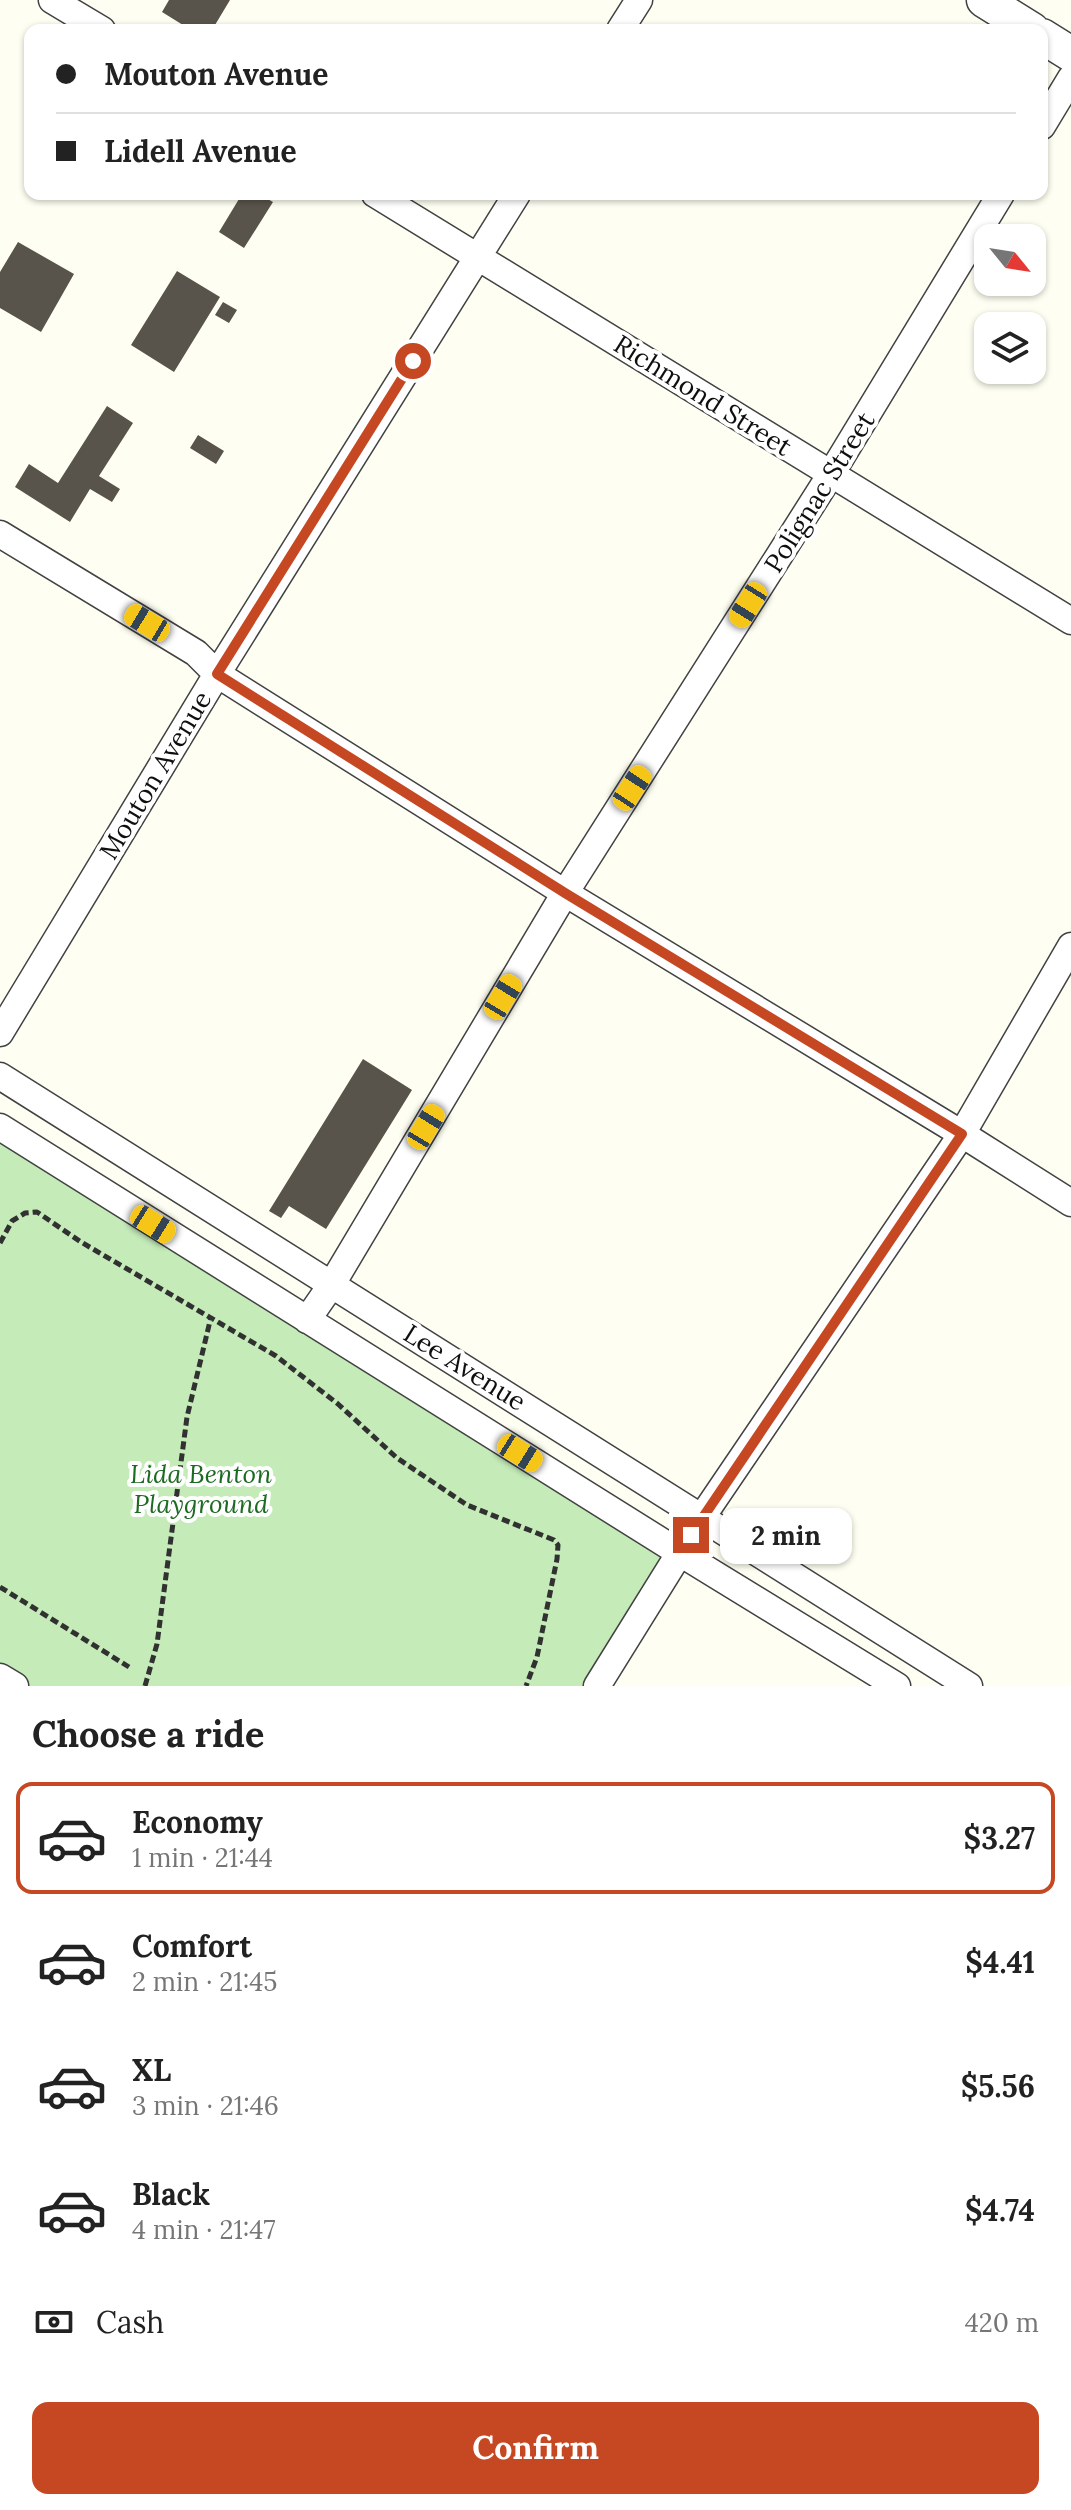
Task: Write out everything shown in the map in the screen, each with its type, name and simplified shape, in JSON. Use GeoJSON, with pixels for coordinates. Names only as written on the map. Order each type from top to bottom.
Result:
{"type":"FeatureCollection","features":[{"type":"Feature","properties":{"kind":"street"},"geometry":{"type":"LineString","coordinates":[[52,0],[92,24]]}},
{"type":"Feature","properties":{"kind":"street"},"geometry":{"type":"LineString","coordinates":[[624,24],[639,0]]}},
{"type":"Feature","properties":{"kind":"street"},"geometry":{"type":"LineString","coordinates":[[984,0],[1022,24]]}},
{"type":"Feature","properties":{"kind":"street"},"geometry":{"type":"LineString","coordinates":[[1048,40],[1071,54]]}},
{"type":"Feature","properties":{"kind":"street"},"geometry":{"type":"LineString","coordinates":[[1048,116],[1071,78]]}},
{"type":"Feature","properties":{"kind":"street","name":"Richmond Street"},"geometry":{"type":"LineString","coordinates":[[385,200],[1071,621]]}},
{"type":"Feature","properties":{"kind":"street","name":"Mouton Avenue"},"geometry":{"type":"LineString","coordinates":[[0,1033],[217,674],[513,200]]}},
{"type":"Feature","properties":{"kind":"street","name":"Polignac Street"},"geometry":{"type":"LineString","coordinates":[[307,1320],[332,1284],[565,893],[831,474],[997,200]]}},
{"type":"Feature","properties":{"kind":"street"},"geometry":{"type":"LineString","coordinates":[[0,534],[196,653],[217,674],[565,893],[1071,1203]]}},
{"type":"Feature","properties":{"kind":"street"},"geometry":{"type":"LineString","coordinates":[[597,1686],[702,1517],[962,1134],[1071,946]]}},
{"type":"Feature","properties":{"kind":"street","name":"Lee Avenue"},"geometry":{"type":"LineString","coordinates":[[0,1076],[969,1686]]}},
{"type":"Feature","properties":{"kind":"street","name":"Lee Avenue"},"geometry":{"type":"LineString","coordinates":[[0,1127],[897,1686]]}},
{"type":"Feature","properties":{"kind":"street"},"geometry":{"type":"LineString","coordinates":[[0,1677],[15,1686]]}},
{"type":"Feature","properties":{"kind":"path"},"geometry":{"type":"LineString","coordinates":[[0,1243],[12,1221],[25,1213],[37,1212],[81,1242],[211,1317],[301,1374],[397,1458],[467,1505],[554,1540],[558,1545],[557,1559],[537,1657],[526,1686]]}},
{"type":"Feature","properties":{"kind":"path"},"geometry":{"type":"LineString","coordinates":[[145,1686],[157,1644],[187,1417],[211,1317]]}},
{"type":"Feature","properties":{"kind":"path"},"geometry":{"type":"LineString","coordinates":[[0,1587],[129,1667]]}},
{"type":"Feature","properties":{"kind":"green space","name":"Lida Benton Playground"},"geometry":{"type":"Polygon","coordinates":[[[0,1127],[680,1553],[597,1686],[15,1686],[0,1677],[0,1127]]]}},
{"type":"Feature","properties":{"kind":"building"},"geometry":{"type":"Polygon","coordinates":[[[169,0],[230,0],[216,24],[181,24],[162,12],[169,0]]]}},
{"type":"Feature","properties":{"kind":"building"},"geometry":{"type":"Polygon","coordinates":[[[238,200],[273,202],[244,248],[219,232],[238,200]]]}},
{"type":"Feature","properties":{"kind":"building"},"geometry":{"type":"Polygon","coordinates":[[[18,242],[74,274],[41,332],[0,308],[0,272],[18,242]]]}},
{"type":"Feature","properties":{"kind":"building"},"geometry":{"type":"Polygon","coordinates":[[[177,271],[220,297],[174,372],[131,345],[177,271]]]}},
{"type":"Feature","properties":{"kind":"building"},"geometry":{"type":"Polygon","coordinates":[[[223,302],[237,310],[229,323],[215,315],[223,302]]]}},
{"type":"Feature","properties":{"kind":"building"},"geometry":{"type":"Polygon","coordinates":[[[107,406],[133,423],[99,476],[120,489],[112,502],[90,489],[70,522],[15,487],[29,464],[58,483],[107,406]]]}},
{"type":"Feature","properties":{"kind":"building"},"geometry":{"type":"Polygon","coordinates":[[[198,435],[224,451],[216,464],[190,448],[198,435]]]}},
{"type":"Feature","properties":{"kind":"building"},"geometry":{"type":"Polygon","coordinates":[[[363,1059],[412,1090],[326,1229],[289,1206],[281,1218],[269,1211],[363,1059]]]}},
{"type":"Feature","properties":{"kind":"route"},"geometry":{"type":"LineString","coordinates":[[413,361],[217,674],[565,893],[962,1134],[691,1535]]}}]}
